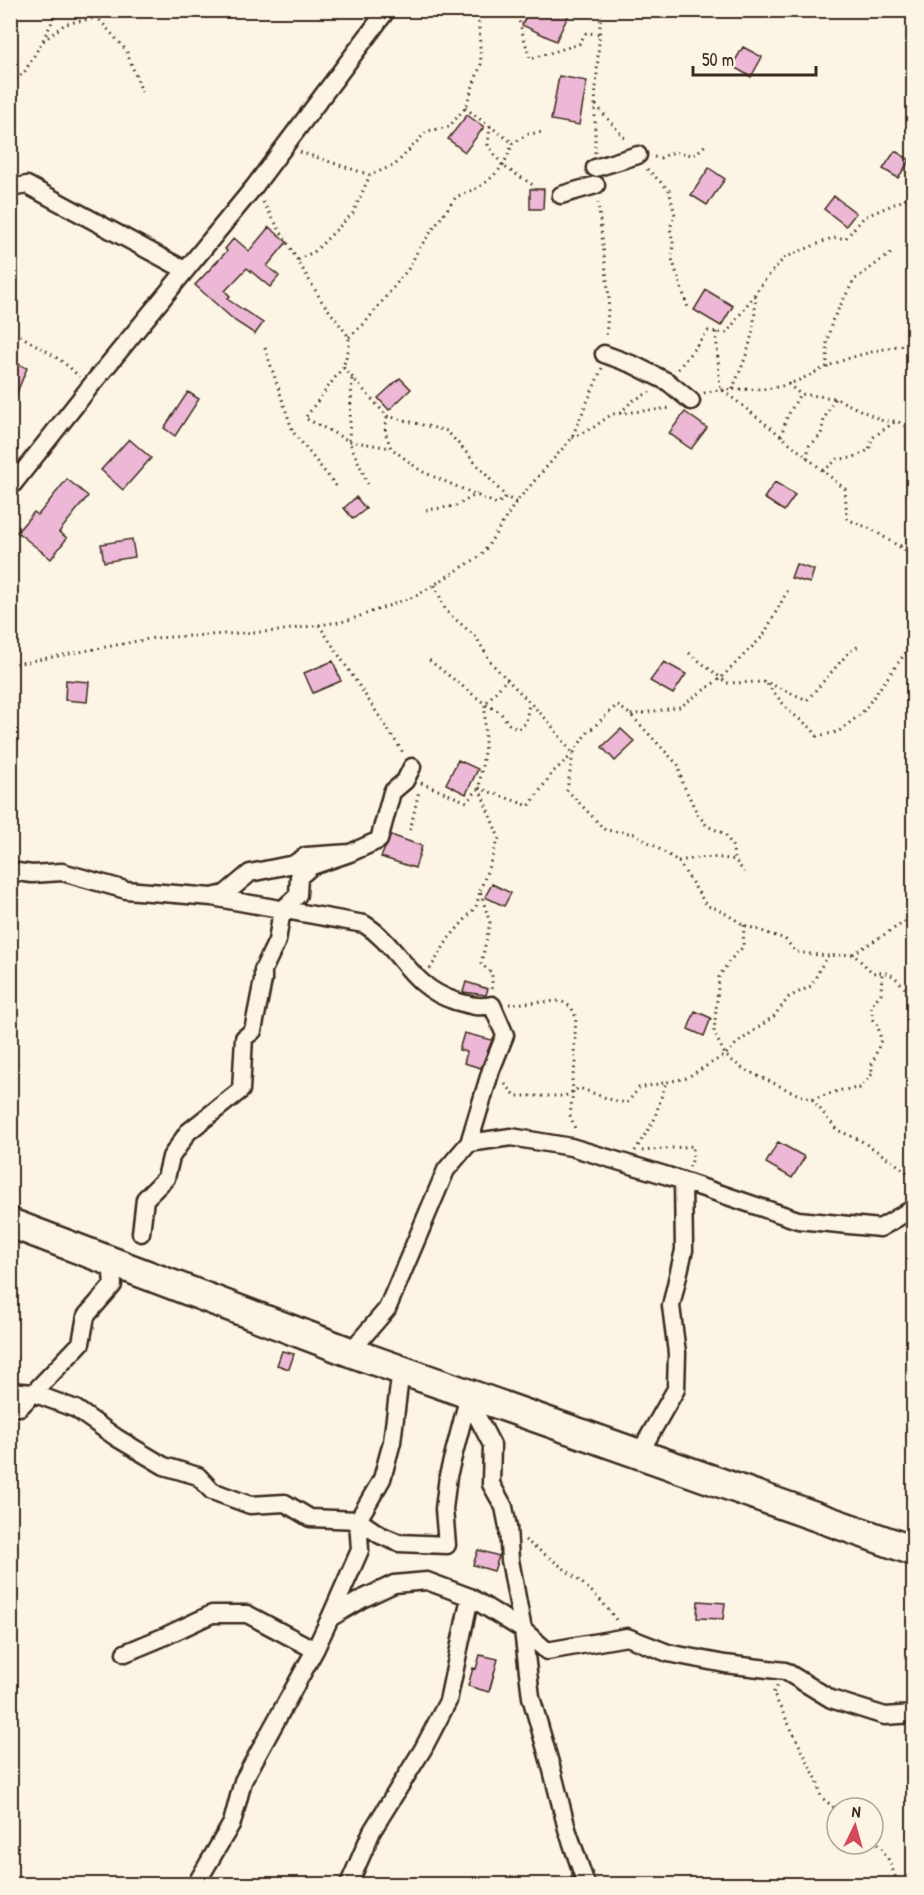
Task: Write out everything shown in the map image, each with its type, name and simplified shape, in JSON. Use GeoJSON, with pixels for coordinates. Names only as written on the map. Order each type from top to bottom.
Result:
{"type":"FeatureCollection","features":[{"type":"Feature","properties":{"kind":"highway"},"geometry":{"type":"LineString","coordinates":[[10,1223],[350,1352],[401,1369],[458,1393],[914,1551]]}},
{"type":"Feature","properties":{"kind":"street"},"geometry":{"type":"LineString","coordinates":[[10,488],[254,187],[387,10]]}},
{"type":"Feature","properties":{"kind":"street"},"geometry":{"type":"LineString","coordinates":[[561,195],[638,154]]}},
{"type":"Feature","properties":{"kind":"street"},"geometry":{"type":"LineString","coordinates":[[10,188],[27,185],[185,270]]}},
{"type":"Feature","properties":{"kind":"street"},"geometry":{"type":"LineString","coordinates":[[604,354],[634,365],[668,382],[691,401]]}},
{"type":"Feature","properties":{"kind":"street"},"geometry":{"type":"LineString","coordinates":[[141,1233],[145,1199],[166,1178],[171,1157],[188,1132],[241,1090],[244,1038],[253,1031],[263,980],[262,970],[277,941],[282,910],[298,895],[299,877],[312,866],[379,840],[393,792],[405,781],[412,767]]}},
{"type":"Feature","properties":{"kind":"street"},"geometry":{"type":"LineString","coordinates":[[212,897],[225,894],[250,873],[294,864],[306,856],[350,853]]}},
{"type":"Feature","properties":{"kind":"street"},"geometry":{"type":"LineString","coordinates":[[10,871],[32,874],[62,872],[126,890],[212,897],[364,924],[376,931],[422,984],[445,998],[471,1006],[492,1005],[505,1035],[491,1070],[469,1143],[446,1170],[387,1309],[350,1352]]}},
{"type":"Feature","properties":{"kind":"street"},"geometry":{"type":"LineString","coordinates":[[469,1143],[511,1137],[581,1150],[683,1181],[798,1220],[880,1227],[914,1208]]}},
{"type":"Feature","properties":{"kind":"street"},"geometry":{"type":"LineString","coordinates":[[639,1454],[676,1389],[677,1353],[671,1306],[684,1250],[683,1181]]}},
{"type":"Feature","properties":{"kind":"street"},"geometry":{"type":"LineString","coordinates":[[10,1407],[20,1407],[81,1343],[86,1316],[113,1285],[111,1261]]}},
{"type":"Feature","properties":{"kind":"street"},"geometry":{"type":"LineString","coordinates":[[196,1884],[232,1823],[243,1781],[315,1650],[360,1550],[358,1520],[382,1479],[392,1442],[401,1369]]}},
{"type":"Feature","properties":{"kind":"street"},"geometry":{"type":"LineString","coordinates":[[10,1391],[33,1393],[76,1409],[117,1438],[164,1466],[198,1476],[212,1491],[250,1505],[285,1503],[310,1518],[358,1520],[380,1535],[399,1543],[447,1545],[444,1509],[458,1393]]}},
{"type":"Feature","properties":{"kind":"street"},"geometry":{"type":"LineString","coordinates":[[458,1393],[492,1445],[491,1484],[504,1507],[508,1527],[510,1560],[523,1630],[531,1697],[567,1829],[586,1884]]}},
{"type":"Feature","properties":{"kind":"street"},"geometry":{"type":"LineString","coordinates":[[330,1618],[394,1584],[427,1581],[470,1597],[523,1630],[547,1651],[627,1637],[668,1653],[725,1665],[785,1671],[831,1699],[885,1716],[914,1714]]}},
{"type":"Feature","properties":{"kind":"street"},"geometry":{"type":"LineString","coordinates":[[349,1884],[372,1831],[423,1749],[448,1701],[470,1597]]}},
{"type":"Feature","properties":{"kind":"street"},"geometry":{"type":"LineString","coordinates":[[125,1653],[212,1614],[247,1614],[315,1650]]}},
{"type":"Feature","properties":{"kind":"path"},"geometry":{"type":"LineString","coordinates":[[10,82],[24,73],[58,10]]}},
{"type":"Feature","properties":{"kind":"path"},"geometry":{"type":"LineString","coordinates":[[93,10],[126,50],[142,92]]}},
{"type":"Feature","properties":{"kind":"path"},"geometry":{"type":"LineString","coordinates":[[42,42],[65,24],[104,16],[106,10]]}},
{"type":"Feature","properties":{"kind":"path"},"geometry":{"type":"LineString","coordinates":[[285,147],[370,175],[395,165],[427,131],[449,127],[465,108],[481,64],[478,10]]}},
{"type":"Feature","properties":{"kind":"path"},"geometry":{"type":"LineString","coordinates":[[516,10],[530,59],[579,44],[586,33],[600,34]]}},
{"type":"Feature","properties":{"kind":"path"},"geometry":{"type":"LineString","coordinates":[[10,665],[154,638],[278,631],[346,621],[416,596],[482,555],[516,502],[571,439],[603,367],[609,297],[595,176],[595,104],[601,10]]}},
{"type":"Feature","properties":{"kind":"path"},"geometry":{"type":"LineString","coordinates":[[465,108],[513,142]]}},
{"type":"Feature","properties":{"kind":"path"},"geometry":{"type":"LineString","coordinates":[[490,126],[488,145],[503,166],[533,185]]}},
{"type":"Feature","properties":{"kind":"path"},"geometry":{"type":"LineString","coordinates":[[349,337],[364,324],[409,268],[418,250],[456,197],[477,189],[503,166],[513,142],[528,134],[544,132]]}},
{"type":"Feature","properties":{"kind":"path"},"geometry":{"type":"LineString","coordinates":[[638,154],[637,162],[654,174],[669,190],[675,215],[670,228],[673,243],[672,259],[688,308]]}},
{"type":"Feature","properties":{"kind":"path"},"geometry":{"type":"LineString","coordinates":[[298,260],[315,251],[353,213],[370,175]]}},
{"type":"Feature","properties":{"kind":"path"},"geometry":{"type":"LineString","coordinates":[[254,187],[321,300],[349,337],[349,348],[343,367],[305,418],[349,441],[391,448],[421,471],[497,504],[506,497]]}},
{"type":"Feature","properties":{"kind":"path"},"geometry":{"type":"LineString","coordinates":[[620,413],[632,401],[668,382],[708,332],[727,333],[784,258],[832,238],[846,238],[864,217],[904,200],[914,187]]}},
{"type":"Feature","properties":{"kind":"path"},"geometry":{"type":"LineString","coordinates":[[827,368],[827,342],[832,321],[854,280],[894,251]]}},
{"type":"Feature","properties":{"kind":"path"},"geometry":{"type":"LineString","coordinates":[[732,389],[748,352],[756,321],[755,294]]}},
{"type":"Feature","properties":{"kind":"path"},"geometry":{"type":"LineString","coordinates":[[10,329],[32,345],[68,363],[89,388]]}},
{"type":"Feature","properties":{"kind":"path"},"geometry":{"type":"LineString","coordinates":[[716,332],[720,388],[845,489],[847,519],[873,530],[914,556]]}},
{"type":"Feature","properties":{"kind":"path"},"geometry":{"type":"LineString","coordinates":[[571,439],[612,414],[688,405],[695,396],[720,388],[750,390],[788,384],[880,349],[914,343]]}},
{"type":"Feature","properties":{"kind":"path"},"geometry":{"type":"LineString","coordinates":[[265,348],[293,432],[337,487]]}},
{"type":"Feature","properties":{"kind":"path"},"geometry":{"type":"LineString","coordinates":[[343,367],[387,416],[447,431],[506,497],[516,502]]}},
{"type":"Feature","properties":{"kind":"path"},"geometry":{"type":"LineString","coordinates":[[352,378],[349,441],[368,484]]}},
{"type":"Feature","properties":{"kind":"path"},"geometry":{"type":"LineString","coordinates":[[788,384],[800,394],[835,398],[883,421],[897,421],[914,432]]}},
{"type":"Feature","properties":{"kind":"path"},"geometry":{"type":"LineString","coordinates":[[781,436],[787,417],[800,394]]}},
{"type":"Feature","properties":{"kind":"path"},"geometry":{"type":"LineString","coordinates":[[807,458],[809,447],[820,435],[824,419],[835,398]]}},
{"type":"Feature","properties":{"kind":"path"},"geometry":{"type":"LineString","coordinates":[[387,416],[385,432],[391,448]]}},
{"type":"Feature","properties":{"kind":"path"},"geometry":{"type":"LineString","coordinates":[[823,471],[838,459],[852,458],[869,450],[872,438],[897,421]]}},
{"type":"Feature","properties":{"kind":"path"},"geometry":{"type":"LineString","coordinates":[[426,510],[456,506],[477,494]]}},
{"type":"Feature","properties":{"kind":"path"},"geometry":{"type":"LineString","coordinates":[[898,546],[914,541]]}},
{"type":"Feature","properties":{"kind":"path"},"geometry":{"type":"LineString","coordinates":[[435,585],[446,610],[476,637],[492,664],[548,721],[573,754],[567,790],[605,830],[636,834],[678,861],[707,906],[718,909],[744,925],[785,939],[796,952],[826,956],[853,954],[914,916]]}},
{"type":"Feature","properties":{"kind":"path"},"geometry":{"type":"LineString","coordinates":[[631,715],[681,707],[721,678],[763,636],[789,588]]}},
{"type":"Feature","properties":{"kind":"path"},"geometry":{"type":"LineString","coordinates":[[319,625],[421,783],[467,801],[479,788]]}},
{"type":"Feature","properties":{"kind":"path"},"geometry":{"type":"LineString","coordinates":[[766,682],[789,711],[812,728],[817,736],[838,732],[862,712],[914,641]]}},
{"type":"Feature","properties":{"kind":"path"},"geometry":{"type":"LineString","coordinates":[[689,653],[726,683],[766,682],[807,700],[850,651],[861,645]]}},
{"type":"Feature","properties":{"kind":"path"},"geometry":{"type":"LineString","coordinates":[[429,660],[485,704],[500,712],[509,724],[518,729],[526,723],[529,703]]}},
{"type":"Feature","properties":{"kind":"path"},"geometry":{"type":"LineString","coordinates":[[422,984],[449,938],[476,907],[499,838],[479,788],[485,745],[485,704],[508,678]]}},
{"type":"Feature","properties":{"kind":"path"},"geometry":{"type":"LineString","coordinates":[[479,788],[529,806],[553,772],[573,754],[591,729],[617,705],[631,715],[678,765],[682,782],[697,813],[707,826],[724,834],[732,845],[735,860],[744,872]]}},
{"type":"Feature","properties":{"kind":"path"},"geometry":{"type":"LineString","coordinates":[[410,830],[421,783]]}},
{"type":"Feature","properties":{"kind":"path"},"geometry":{"type":"LineString","coordinates":[[678,861],[707,856],[735,860]]}},
{"type":"Feature","properties":{"kind":"path"},"geometry":{"type":"LineString","coordinates":[[480,891],[490,923],[481,964],[492,973],[492,1005],[561,1001],[571,1007],[576,1017],[574,1054],[576,1062],[572,1080],[570,1115],[582,1140],[581,1150]]}},
{"type":"Feature","properties":{"kind":"path"},"geometry":{"type":"LineString","coordinates":[[744,925],[743,947],[730,960],[719,977],[714,1032],[725,1055],[743,1069],[797,1095],[812,1099],[842,1090],[860,1088],[873,1073],[871,1068],[881,1040],[878,1026],[873,1020],[871,1006],[881,993],[882,971]]}},
{"type":"Feature","properties":{"kind":"path"},"geometry":{"type":"LineString","coordinates":[[853,954],[873,973],[882,971],[897,978],[905,990],[914,997]]}},
{"type":"Feature","properties":{"kind":"path"},"geometry":{"type":"LineString","coordinates":[[491,1070],[516,1096],[565,1096],[579,1088],[627,1103],[639,1088],[686,1078],[725,1055],[735,1044],[764,1025],[781,1010],[789,997],[811,986],[826,956]]}},
{"type":"Feature","properties":{"kind":"path"},"geometry":{"type":"LineString","coordinates":[[627,1164],[654,1120],[666,1082]]}},
{"type":"Feature","properties":{"kind":"path"},"geometry":{"type":"LineString","coordinates":[[812,1099],[837,1130],[860,1140],[914,1178]]}},
{"type":"Feature","properties":{"kind":"path"},"geometry":{"type":"LineString","coordinates":[[627,1164],[643,1150],[693,1146],[693,1159],[683,1181]]}},
{"type":"Feature","properties":{"kind":"path"},"geometry":{"type":"LineString","coordinates":[[508,1527],[579,1582],[611,1612],[627,1637]]}},
{"type":"Feature","properties":{"kind":"path"},"geometry":{"type":"LineString","coordinates":[[785,1671],[773,1693],[802,1753],[818,1780],[821,1797],[825,1800]]}},
{"type":"Feature","properties":{"kind":"path"},"geometry":{"type":"LineString","coordinates":[[885,1854],[898,1884]]}},
{"type":"Feature","properties":{"kind":"building"},"geometry":{"type":"Polygon","coordinates":[[[529,10],[571,10],[556,41],[522,25],[529,10]]]}},
{"type":"Feature","properties":{"kind":"building"},"geometry":{"type":"Polygon","coordinates":[[[743,47],[762,57],[751,77],[732,66],[743,47]]]}},
{"type":"Feature","properties":{"kind":"building"},"geometry":{"type":"Polygon","coordinates":[[[559,76],[587,81],[579,125],[551,120],[559,76]]]}},
{"type":"Feature","properties":{"kind":"building"},"geometry":{"type":"Polygon","coordinates":[[[467,115],[484,127],[465,152],[448,139],[467,115]]]}},
{"type":"Feature","properties":{"kind":"building"},"geometry":{"type":"Polygon","coordinates":[[[895,151],[910,160],[898,178],[883,169],[895,151]]]}},
{"type":"Feature","properties":{"kind":"building"},"geometry":{"type":"Polygon","coordinates":[[[709,168],[725,179],[707,205],[691,195],[709,168]]]}},
{"type":"Feature","properties":{"kind":"building"},"geometry":{"type":"Polygon","coordinates":[[[530,189],[544,189],[543,209],[530,209],[530,189]]]}},
{"type":"Feature","properties":{"kind":"building"},"geometry":{"type":"Polygon","coordinates":[[[834,196],[856,213],[846,226],[824,209],[834,196]]]}},
{"type":"Feature","properties":{"kind":"building"},"geometry":{"type":"Polygon","coordinates":[[[269,227],[287,242],[267,266],[279,276],[270,287],[247,268],[225,291],[230,296],[227,299],[263,323],[255,334],[235,321],[195,285],[227,251],[225,249],[234,238],[249,251],[269,227]]]}},
{"type":"Feature","properties":{"kind":"building"},"geometry":{"type":"Polygon","coordinates":[[[706,290],[733,306],[721,326],[694,310],[706,290]]]}},
{"type":"Feature","properties":{"kind":"building"},"geometry":{"type":"Polygon","coordinates":[[[10,360],[27,368],[11,407],[10,407],[10,360]]]}},
{"type":"Feature","properties":{"kind":"building"},"geometry":{"type":"Polygon","coordinates":[[[400,378],[411,389],[389,410],[378,398],[400,378]]]}},
{"type":"Feature","properties":{"kind":"building"},"geometry":{"type":"Polygon","coordinates":[[[188,392],[199,399],[175,436],[164,428],[188,392]]]}},
{"type":"Feature","properties":{"kind":"building"},"geometry":{"type":"Polygon","coordinates":[[[685,412],[707,428],[691,449],[669,433],[685,412]]]}},
{"type":"Feature","properties":{"kind":"building"},"geometry":{"type":"Polygon","coordinates":[[[129,439],[151,458],[123,490],[101,470],[129,439]]]}},
{"type":"Feature","properties":{"kind":"building"},"geometry":{"type":"Polygon","coordinates":[[[67,479],[88,496],[59,532],[67,538],[51,559],[17,532],[34,512],[38,515],[67,479]]]}},
{"type":"Feature","properties":{"kind":"building"},"geometry":{"type":"Polygon","coordinates":[[[775,482],[795,495],[784,511],[764,498],[775,482]]]}},
{"type":"Feature","properties":{"kind":"building"},"geometry":{"type":"Polygon","coordinates":[[[356,497],[366,509],[353,519],[344,508],[356,497]]]}},
{"type":"Feature","properties":{"kind":"building"},"geometry":{"type":"Polygon","coordinates":[[[132,539],[135,557],[104,562],[101,544],[132,539]]]}},
{"type":"Feature","properties":{"kind":"building"},"geometry":{"type":"Polygon","coordinates":[[[796,564],[814,570],[810,583],[791,578],[796,564]]]}},
{"type":"Feature","properties":{"kind":"building"},"geometry":{"type":"Polygon","coordinates":[[[333,661],[341,681],[313,693],[304,673],[333,661]]]}},
{"type":"Feature","properties":{"kind":"building"},"geometry":{"type":"Polygon","coordinates":[[[664,662],[686,674],[673,694],[650,681],[664,662]]]}},
{"type":"Feature","properties":{"kind":"building"},"geometry":{"type":"Polygon","coordinates":[[[66,680],[89,682],[87,702],[65,700],[66,680]]]}},
{"type":"Feature","properties":{"kind":"building"},"geometry":{"type":"Polygon","coordinates":[[[621,729],[635,742],[615,761],[602,747],[621,729]]]}},
{"type":"Feature","properties":{"kind":"building"},"geometry":{"type":"Polygon","coordinates":[[[458,760],[478,769],[466,794],[446,784],[458,760]]]}},
{"type":"Feature","properties":{"kind":"building"},"geometry":{"type":"Polygon","coordinates":[[[391,835],[422,846],[415,868],[381,857],[391,835]]]}},
{"type":"Feature","properties":{"kind":"building"},"geometry":{"type":"Polygon","coordinates":[[[492,884],[511,893],[504,906],[485,897],[492,884]]]}},
{"type":"Feature","properties":{"kind":"building"},"geometry":{"type":"Polygon","coordinates":[[[466,982],[488,989],[486,995],[463,992],[466,982]]]}},
{"type":"Feature","properties":{"kind":"building"},"geometry":{"type":"Polygon","coordinates":[[[695,1011],[711,1018],[704,1036],[688,1029],[695,1011]]]}},
{"type":"Feature","properties":{"kind":"building"},"geometry":{"type":"Polygon","coordinates":[[[464,1033],[492,1040],[481,1068],[464,1063],[467,1052],[459,1050],[464,1033]]]}},
{"type":"Feature","properties":{"kind":"building"},"geometry":{"type":"Polygon","coordinates":[[[778,1142],[805,1157],[792,1178],[766,1163],[778,1142]]]}},
{"type":"Feature","properties":{"kind":"building"},"geometry":{"type":"Polygon","coordinates":[[[282,1351],[294,1354],[289,1369],[277,1365],[282,1351]]]}},
{"type":"Feature","properties":{"kind":"building"},"geometry":{"type":"Polygon","coordinates":[[[478,1550],[499,1556],[494,1571],[473,1565],[478,1550]]]}},
{"type":"Feature","properties":{"kind":"building"},"geometry":{"type":"Polygon","coordinates":[[[698,1601],[725,1603],[723,1619],[697,1618],[698,1601]]]}},
{"type":"Feature","properties":{"kind":"building"},"geometry":{"type":"Polygon","coordinates":[[[480,1655],[498,1659],[489,1692],[468,1686],[473,1668],[476,1669],[480,1655]]]}}]}
